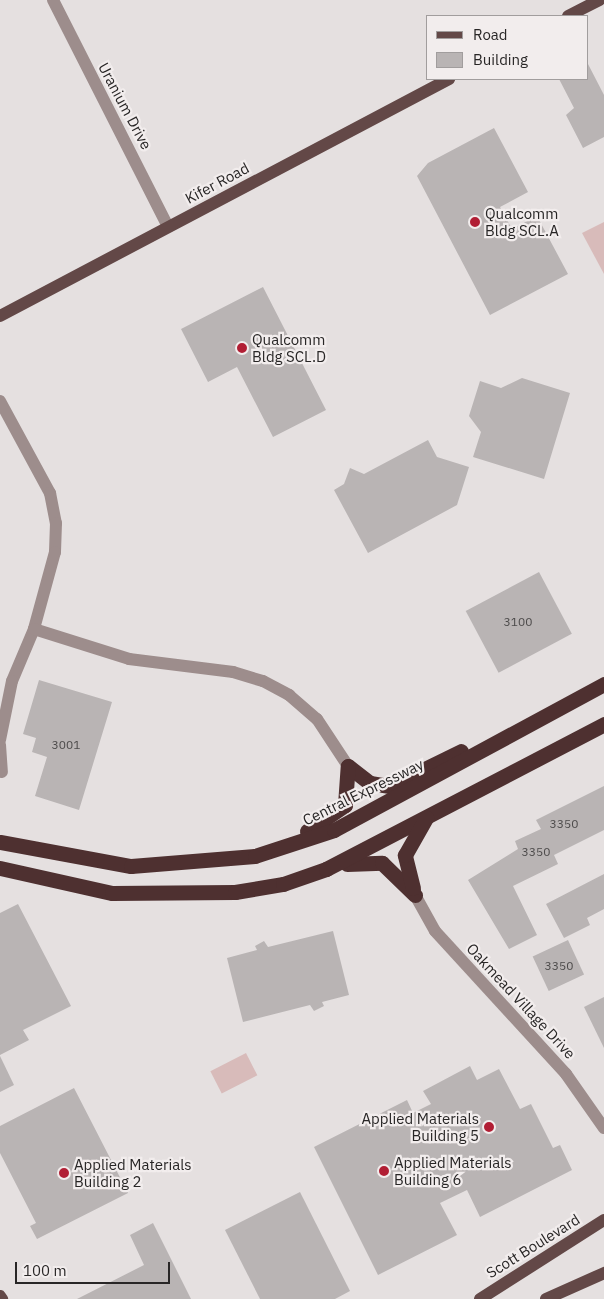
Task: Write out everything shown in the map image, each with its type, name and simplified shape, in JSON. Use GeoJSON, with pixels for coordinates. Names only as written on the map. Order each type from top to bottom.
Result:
{"type":"FeatureCollection","features":[{"type":"Feature","properties":{"kind":"highway","name":"Central Expressway"},"geometry":{"type":"LineString","coordinates":[[0,842],[131,866],[178,865],[255,856],[334,830],[604,684]]}},
{"type":"Feature","properties":{"kind":"highway"},"geometry":{"type":"LineString","coordinates":[[348,766],[370,783],[390,786],[511,726],[537,721]]}},
{"type":"Feature","properties":{"kind":"highway"},"geometry":{"type":"LineString","coordinates":[[0,868],[112,892],[235,892],[283,884],[326,869],[604,724]]}},
{"type":"Feature","properties":{"kind":"highway"},"geometry":{"type":"LineString","coordinates":[[178,865],[293,839],[319,825],[346,805],[348,766]]}},
{"type":"Feature","properties":{"kind":"highway"},"geometry":{"type":"LineString","coordinates":[[415,895],[405,855],[428,815]]}},
{"type":"Feature","properties":{"kind":"highway"},"geometry":{"type":"LineString","coordinates":[[326,869],[376,861],[394,871],[415,895]]}},
{"type":"Feature","properties":{"kind":"main road"},"geometry":{"type":"LineString","coordinates":[[570,15],[599,0]]}},
{"type":"Feature","properties":{"kind":"main road","name":"Kifer Road"},"geometry":{"type":"LineString","coordinates":[[0,316],[447,80]]}},
{"type":"Feature","properties":{"kind":"main road","name":"Scott Boulevard"},"geometry":{"type":"LineString","coordinates":[[480,1299],[604,1220]]}},
{"type":"Feature","properties":{"kind":"main road"},"geometry":{"type":"LineString","coordinates":[[546,1299],[604,1273]]}},
{"type":"Feature","properties":{"kind":"street","name":"Uranium Drive"},"geometry":{"type":"LineString","coordinates":[[53,0],[168,226]]}},
{"type":"Feature","properties":{"kind":"street"},"geometry":{"type":"LineString","coordinates":[[0,401],[50,493],[56,523],[55,552],[34,629],[12,681],[0,740]]}},
{"type":"Feature","properties":{"kind":"street"},"geometry":{"type":"LineString","coordinates":[[34,629],[129,659],[233,672],[263,681],[289,695],[318,719],[348,766]]}},
{"type":"Feature","properties":{"kind":"street"},"geometry":{"type":"LineString","coordinates":[[0,745],[2,772]]}},
{"type":"Feature","properties":{"kind":"street","name":"Oakmead Village Drive"},"geometry":{"type":"LineString","coordinates":[[415,895],[435,931],[566,1074],[604,1128]]}},
{"type":"Feature","properties":{"kind":"shaded area"},"geometry":{"type":"Polygon","coordinates":[[[604,222],[604,274],[582,233],[604,222]]]}},
{"type":"Feature","properties":{"kind":"shaded area"},"geometry":{"type":"Polygon","coordinates":[[[246,1053],[257,1075],[222,1093],[210,1071],[246,1053]]]}},
{"type":"Feature","properties":{"kind":"building"},"geometry":{"type":"Polygon","coordinates":[[[589,66],[604,95],[604,137],[583,148],[566,115],[574,108],[560,80],[589,80],[589,66]]]}},
{"type":"Feature","properties":{"kind":"building","name":"Qualcomm Bldg SCL.A"},"geometry":{"type":"Polygon","coordinates":[[[494,128],[528,192],[500,207],[512,229],[537,216],[568,274],[490,315],[417,176],[428,163],[494,128]]]}},
{"type":"Feature","properties":{"kind":"building","name":"Qualcomm Bldg SCL.D"},"geometry":{"type":"Polygon","coordinates":[[[263,287],[326,410],[273,437],[237,367],[208,382],[181,329],[263,287]]]}},
{"type":"Feature","properties":{"kind":"building"},"geometry":{"type":"Polygon","coordinates":[[[522,378],[570,393],[544,479],[473,457],[481,432],[469,416],[480,381],[501,388],[522,378]]]}},
{"type":"Feature","properties":{"kind":"building"},"geometry":{"type":"Polygon","coordinates":[[[428,440],[437,457],[469,467],[457,505],[368,553],[334,490],[344,484],[350,468],[364,474],[428,440]]]}},
{"type":"Feature","properties":{"kind":"building"},"geometry":{"type":"Polygon","coordinates":[[[539,572],[572,634],[499,673],[466,611],[539,572]]]}},
{"type":"Feature","properties":{"kind":"building"},"geometry":{"type":"Polygon","coordinates":[[[39,680],[112,702],[79,810],[35,796],[47,757],[32,752],[36,738],[23,734],[39,680]]]}},
{"type":"Feature","properties":{"kind":"building"},"geometry":{"type":"Polygon","coordinates":[[[604,786],[604,830],[554,855],[558,864],[513,886],[537,935],[509,949],[468,880],[518,849],[515,841],[541,829],[536,820],[604,786]]]}},
{"type":"Feature","properties":{"kind":"building"},"geometry":{"type":"Polygon","coordinates":[[[604,874],[604,909],[587,918],[590,925],[564,938],[546,904],[604,874]]]}},
{"type":"Feature","properties":{"kind":"building"},"geometry":{"type":"Polygon","coordinates":[[[18,904],[71,1006],[23,1030],[29,1040],[0,1055],[0,913],[18,904]]]}},
{"type":"Feature","properties":{"kind":"building"},"geometry":{"type":"Polygon","coordinates":[[[333,931],[349,995],[322,1002],[324,1006],[314,1011],[310,1005],[243,1022],[227,958],[257,950],[255,946],[264,941],[268,947],[333,931]]]}},
{"type":"Feature","properties":{"kind":"building"},"geometry":{"type":"Polygon","coordinates":[[[568,940],[584,974],[549,991],[533,956],[568,940]]]}},
{"type":"Feature","properties":{"kind":"building"},"geometry":{"type":"Polygon","coordinates":[[[604,997],[604,1048],[584,1007],[604,997]]]}},
{"type":"Feature","properties":{"kind":"building"},"geometry":{"type":"Polygon","coordinates":[[[0,1056],[14,1085],[0,1092],[0,1056]]]}},
{"type":"Feature","properties":{"kind":"building"},"geometry":{"type":"Polygon","coordinates":[[[470,1066],[477,1080],[499,1069],[520,1109],[531,1104],[553,1148],[560,1145],[572,1170],[480,1217],[467,1190],[440,1203],[457,1235],[378,1275],[314,1147],[407,1100],[413,1113],[431,1104],[423,1091],[470,1066]]]}},
{"type":"Feature","properties":{"kind":"building","name":"Applied Materials Building 2"},"geometry":{"type":"Polygon","coordinates":[[[74,1088],[128,1193],[37,1239],[30,1226],[36,1223],[0,1153],[0,1126],[74,1088]]]}},
{"type":"Feature","properties":{"kind":"building"},"geometry":{"type":"Polygon","coordinates":[[[300,1192],[350,1291],[335,1299],[260,1299],[225,1230],[300,1192]]]}},
{"type":"Feature","properties":{"kind":"building"},"geometry":{"type":"Polygon","coordinates":[[[153,1223],[191,1299],[77,1299],[144,1265],[130,1235],[153,1223]]]}},
{"type":"Feature","properties":{"kind":"place","name":"Qualcomm Bldg SCL.A"},"geometry":{"type":"Point","coordinates":[475,222]}},
{"type":"Feature","properties":{"kind":"place","name":"Qualcomm Bldg SCL.D"},"geometry":{"type":"Point","coordinates":[242,348]}},
{"type":"Feature","properties":{"kind":"place","name":"Applied Materials Building 5"},"geometry":{"type":"Point","coordinates":[489,1127]}},
{"type":"Feature","properties":{"kind":"place","name":"Applied Materials Building 6"},"geometry":{"type":"Point","coordinates":[384,1171]}},
{"type":"Feature","properties":{"kind":"place","name":"Applied Materials Building 2"},"geometry":{"type":"Point","coordinates":[64,1173]}}]}
